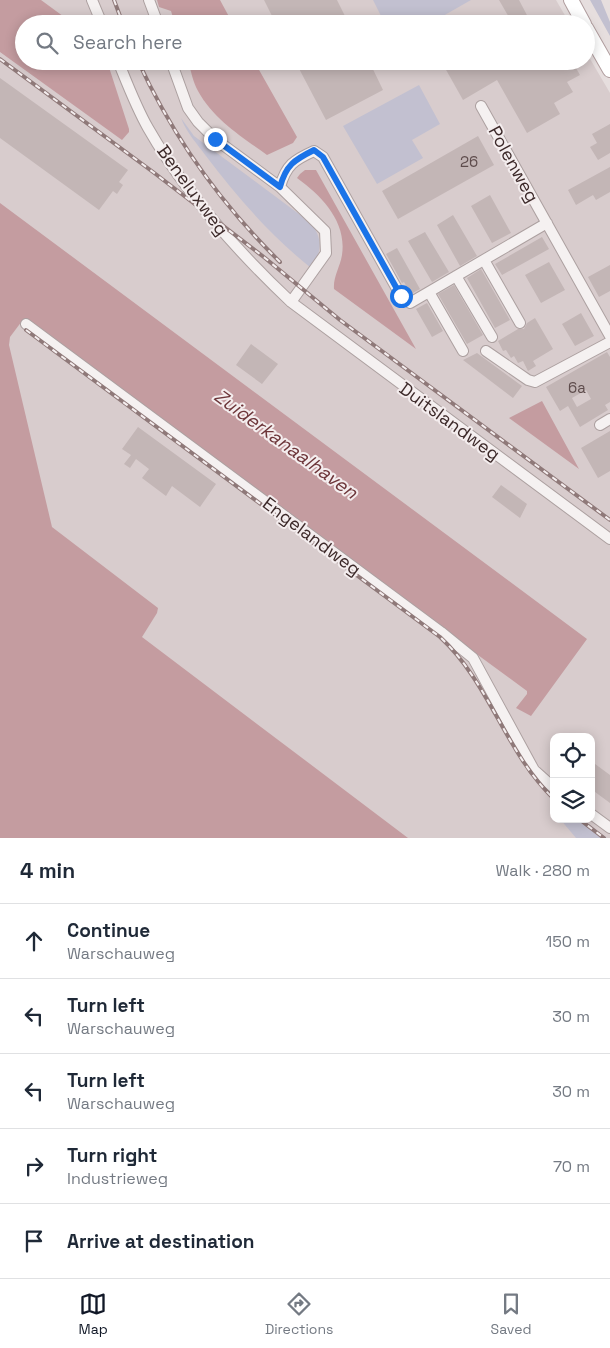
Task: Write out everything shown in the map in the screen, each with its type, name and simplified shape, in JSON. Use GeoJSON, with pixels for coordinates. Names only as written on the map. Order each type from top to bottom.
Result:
{"type":"FeatureCollection","features":[{"type":"Feature","properties":{"kind":"main road"},"geometry":{"type":"LineString","coordinates":[[571,0],[579,15]]}},
{"type":"Feature","properties":{"kind":"main road"},"geometry":{"type":"LineString","coordinates":[[595,44],[610,70]]}},
{"type":"Feature","properties":{"kind":"street"},"geometry":{"type":"LineString","coordinates":[[92,0],[98,15]]}},
{"type":"Feature","properties":{"kind":"street"},"geometry":{"type":"LineString","coordinates":[[149,0],[155,15]]}},
{"type":"Feature","properties":{"kind":"street","name":"Beneluxweg"},"geometry":{"type":"LineString","coordinates":[[122,70],[148,127],[178,174],[220,229],[290,302]]}},
{"type":"Feature","properties":{"kind":"street"},"geometry":{"type":"LineString","coordinates":[[174,70],[188,108],[198,122],[215,139],[280,187],[325,231],[326,253],[290,302]]}},
{"type":"Feature","properties":{"kind":"street","name":"Polenweg"},"geometry":{"type":"LineString","coordinates":[[481,106],[610,336]]}},
{"type":"Feature","properties":{"kind":"street"},"geometry":{"type":"LineString","coordinates":[[280,187],[283,174],[298,159],[314,150],[323,157],[401,296]]}},
{"type":"Feature","properties":{"kind":"street","name":"Polenweg"},"geometry":{"type":"LineString","coordinates":[[410,303],[547,223]]}},
{"type":"Feature","properties":{"kind":"street"},"geometry":{"type":"LineString","coordinates":[[484,260],[520,323]]}},
{"type":"Feature","properties":{"kind":"street"},"geometry":{"type":"LineString","coordinates":[[456,276],[492,337]]}},
{"type":"Feature","properties":{"kind":"street"},"geometry":{"type":"LineString","coordinates":[[429,292],[463,351]]}},
{"type":"Feature","properties":{"kind":"street","name":"Duitslandweg"},"geometry":{"type":"LineString","coordinates":[[290,302],[610,539]]}},
{"type":"Feature","properties":{"kind":"street","name":"Engelandweg"},"geometry":{"type":"LineString","coordinates":[[26,324],[441,632],[472,658],[534,770],[550,784]]}},
{"type":"Feature","properties":{"kind":"street"},"geometry":{"type":"LineString","coordinates":[[486,351],[528,380],[535,382],[610,342]]}},
{"type":"Feature","properties":{"kind":"street"},"geometry":{"type":"LineString","coordinates":[[600,425],[610,419]]}},
{"type":"Feature","properties":{"kind":"street"},"geometry":{"type":"LineString","coordinates":[[595,817],[610,828]]}},
{"type":"Feature","properties":{"kind":"shaded area"},"geometry":{"type":"Polygon","coordinates":[[[0,0],[556,0],[565,15],[15,15],[15,70],[595,70],[595,67],[610,93],[610,838],[376,838],[43,573],[0,513],[0,0]]]}},
{"type":"Feature","properties":{"kind":"shaded area"},"geometry":{"type":"Polygon","coordinates":[[[373,0],[471,0],[445,15],[380,15],[373,0]]]}},
{"type":"Feature","properties":{"kind":"shaded area"},"geometry":{"type":"Polygon","coordinates":[[[590,0],[601,0],[610,22],[610,36],[590,0]]]}},
{"type":"Feature","properties":{"kind":"shaded area"},"geometry":{"type":"Polygon","coordinates":[[[419,85],[440,124],[412,140],[423,158],[377,184],[343,126],[419,85]]]}},
{"type":"Feature","properties":{"kind":"shaded area"},"geometry":{"type":"Polygon","coordinates":[[[181,118],[194,136],[311,223],[318,235],[320,245],[315,262],[311,268],[282,243],[242,201],[192,138],[181,118]]]}},
{"type":"Feature","properties":{"kind":"shaded area"},"geometry":{"type":"Polygon","coordinates":[[[563,823],[587,823],[607,838],[576,838],[563,823]]]}},
{"type":"Feature","properties":{"kind":"water"},"geometry":{"type":"Polygon","coordinates":[[[0,0],[41,0],[61,15],[15,15],[15,63],[0,52],[0,0]]]}},
{"type":"Feature","properties":{"kind":"water"},"geometry":{"type":"Polygon","coordinates":[[[157,0],[220,0],[228,15],[172,15],[171,11],[159,7],[157,0]]]}},
{"type":"Feature","properties":{"kind":"water"},"geometry":{"type":"Polygon","coordinates":[[[25,70],[110,70],[129,129],[129,132],[122,140],[25,70]]]}},
{"type":"Feature","properties":{"kind":"water"},"geometry":{"type":"Polygon","coordinates":[[[191,70],[259,70],[297,137],[293,143],[267,155],[220,119],[204,101],[195,84],[191,70]]]}},
{"type":"Feature","properties":{"kind":"water"},"geometry":{"type":"Polygon","coordinates":[[[305,170],[316,170],[416,349],[334,289],[342,255],[343,243],[341,232],[337,221],[324,202],[297,178],[305,170]]]}},
{"type":"Feature","properties":{"kind":"water","name":"Zuiderkanaalhaven"},"geometry":{"type":"Polygon","coordinates":[[[0,203],[587,639],[531,716],[516,708],[527,694],[527,691],[22,321],[10,337],[9,345],[52,527],[158,608],[157,613],[142,637],[408,838],[0,838],[0,203]]]}},
{"type":"Feature","properties":{"kind":"water"},"geometry":{"type":"Polygon","coordinates":[[[542,401],[579,469],[509,418],[542,401]]]}},
{"type":"Feature","properties":{"kind":"building"},"geometry":{"type":"Polygon","coordinates":[[[264,0],[337,0],[344,15],[272,15],[264,0]]]}},
{"type":"Feature","properties":{"kind":"building"},"geometry":{"type":"Polygon","coordinates":[[[499,0],[519,0],[527,15],[508,15],[499,0]]]}},
{"type":"Feature","properties":{"kind":"building"},"geometry":{"type":"Polygon","coordinates":[[[300,70],[373,70],[383,90],[326,120],[300,70]]]}},
{"type":"Feature","properties":{"kind":"building"},"geometry":{"type":"Polygon","coordinates":[[[446,70],[577,70],[580,75],[567,82],[573,92],[554,103],[560,114],[527,133],[497,80],[463,100],[446,70]]]}},
{"type":"Feature","properties":{"kind":"building"},"geometry":{"type":"Polygon","coordinates":[[[0,78],[128,170],[119,182],[123,185],[117,194],[113,191],[99,210],[0,138],[0,78]]]}},
{"type":"Feature","properties":{"kind":"building"},"geometry":{"type":"Polygon","coordinates":[[[610,124],[610,153],[598,160],[590,147],[597,143],[592,134],[610,124]]]}},
{"type":"Feature","properties":{"kind":"building"},"geometry":{"type":"Polygon","coordinates":[[[478,136],[494,165],[398,219],[382,191],[478,136]]]}},
{"type":"Feature","properties":{"kind":"building"},"geometry":{"type":"Polygon","coordinates":[[[610,167],[610,192],[596,200],[593,195],[576,205],[568,190],[610,167]]]}},
{"type":"Feature","properties":{"kind":"building"},"geometry":{"type":"Polygon","coordinates":[[[490,195],[511,233],[492,243],[471,206],[490,195]]]}},
{"type":"Feature","properties":{"kind":"building"},"geometry":{"type":"Polygon","coordinates":[[[453,215],[477,256],[460,266],[437,225],[453,215]]]}},
{"type":"Feature","properties":{"kind":"building"},"geometry":{"type":"Polygon","coordinates":[[[425,232],[449,272],[432,282],[408,241],[425,232]]]}},
{"type":"Feature","properties":{"kind":"building"},"geometry":{"type":"Polygon","coordinates":[[[542,237],[549,249],[502,275],[495,264],[542,237]]]}},
{"type":"Feature","properties":{"kind":"building"},"geometry":{"type":"Polygon","coordinates":[[[397,248],[420,289],[411,294],[404,282],[402,283],[386,254],[397,248]]]}},
{"type":"Feature","properties":{"kind":"building"},"geometry":{"type":"Polygon","coordinates":[[[549,262],[565,290],[541,303],[525,275],[549,262]]]}},
{"type":"Feature","properties":{"kind":"building"},"geometry":{"type":"Polygon","coordinates":[[[610,265],[610,291],[599,297],[588,277],[610,265]]]}},
{"type":"Feature","properties":{"kind":"building"},"geometry":{"type":"Polygon","coordinates":[[[481,269],[510,320],[495,328],[467,278],[481,269]]]}},
{"type":"Feature","properties":{"kind":"building"},"geometry":{"type":"Polygon","coordinates":[[[454,285],[483,335],[467,344],[438,294],[454,285]]]}},
{"type":"Feature","properties":{"kind":"building"},"geometry":{"type":"Polygon","coordinates":[[[427,303],[443,331],[432,337],[416,309],[427,303]]]}},
{"type":"Feature","properties":{"kind":"building"},"geometry":{"type":"Polygon","coordinates":[[[581,313],[594,336],[575,346],[562,324],[581,313]]]}},
{"type":"Feature","properties":{"kind":"building"},"geometry":{"type":"Polygon","coordinates":[[[535,318],[553,349],[533,361],[536,366],[528,371],[523,361],[518,363],[514,356],[511,358],[506,350],[503,351],[498,341],[518,329],[524,329],[527,323],[535,318]]]}},
{"type":"Feature","properties":{"kind":"building"},"geometry":{"type":"Polygon","coordinates":[[[251,344],[278,364],[262,384],[236,365],[251,344]]]}},
{"type":"Feature","properties":{"kind":"building"},"geometry":{"type":"Polygon","coordinates":[[[607,352],[610,357],[610,402],[605,405],[608,410],[580,427],[568,406],[560,411],[546,387],[607,352]],[[586,390],[572,398],[577,407],[591,399],[586,390]]]}},
{"type":"Feature","properties":{"kind":"building"},"geometry":{"type":"Polygon","coordinates":[[[477,353],[522,386],[513,398],[463,360],[477,353]]]}},
{"type":"Feature","properties":{"kind":"building"},"geometry":{"type":"Polygon","coordinates":[[[138,427],[216,484],[200,507],[172,486],[166,496],[142,478],[149,469],[136,459],[130,468],[124,464],[131,455],[122,449],[138,427]]]}},
{"type":"Feature","properties":{"kind":"building"},"geometry":{"type":"Polygon","coordinates":[[[610,431],[610,471],[598,478],[581,448],[610,431]]]}},
{"type":"Feature","properties":{"kind":"building"},"geometry":{"type":"Polygon","coordinates":[[[501,485],[527,504],[520,518],[492,497],[501,485]]]}},
{"type":"Feature","properties":{"kind":"building"},"geometry":{"type":"Polygon","coordinates":[[[595,764],[610,775],[610,803],[595,792],[595,764]]]}},
{"type":"Feature","properties":{"kind":"railway"},"geometry":{"type":"LineString","coordinates":[[114,0],[120,15]]}},
{"type":"Feature","properties":{"kind":"railway"},"geometry":{"type":"LineString","coordinates":[[0,59],[153,172],[265,258],[340,320],[610,520]]}},
{"type":"Feature","properties":{"kind":"railway"},"geometry":{"type":"LineString","coordinates":[[142,70],[167,116],[200,168],[238,217],[280,262]]}},
{"type":"Feature","properties":{"kind":"railway"},"geometry":{"type":"LineString","coordinates":[[26,330],[440,637],[472,675],[523,760],[550,795]]}},
{"type":"Feature","properties":{"kind":"railway"},"geometry":{"type":"LineString","coordinates":[[584,823],[604,838]]}},
{"type":"Feature","properties":{"kind":"route"},"geometry":{"type":"LineString","coordinates":[[215,139],[280,187],[283,174],[298,159],[314,150],[323,157],[401,296]]}}]}
